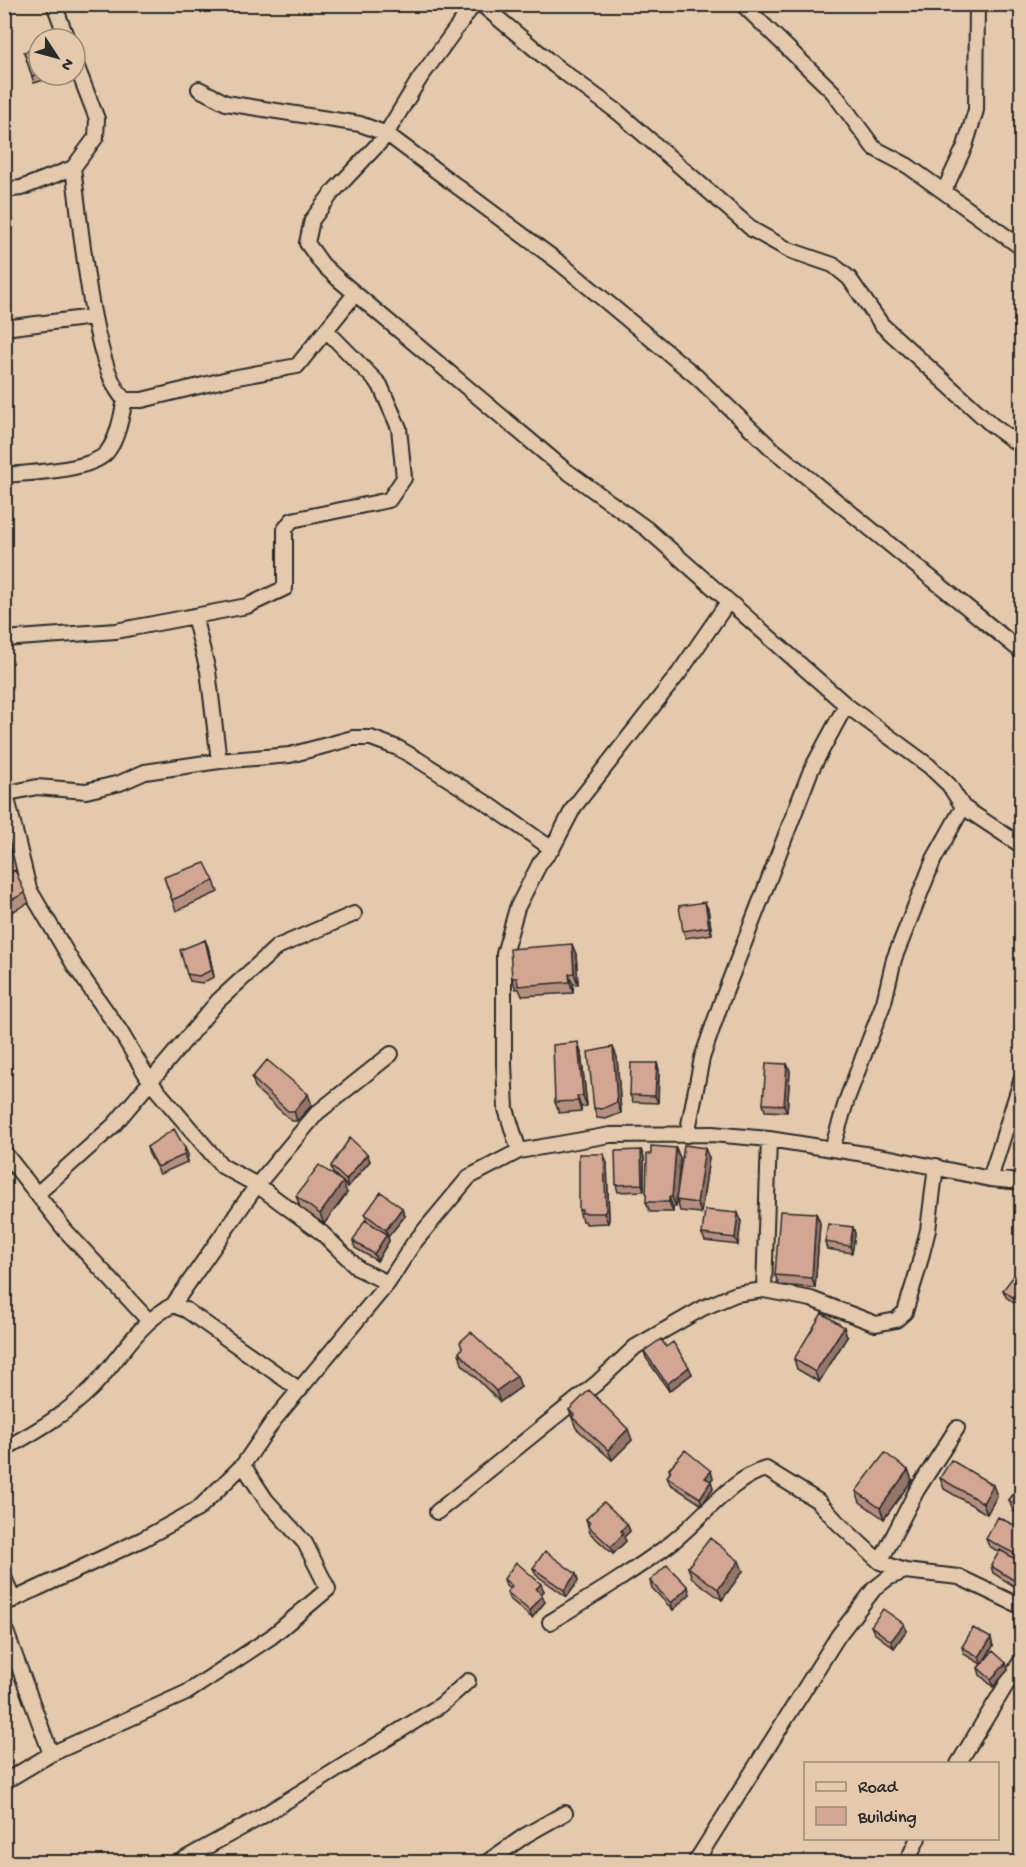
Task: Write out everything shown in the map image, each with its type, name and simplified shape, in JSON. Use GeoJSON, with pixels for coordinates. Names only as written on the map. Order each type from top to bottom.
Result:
{"type":"FeatureCollection","features":[{"type":"Feature","properties":{"kind":"street"},"geometry":{"type":"LineString","coordinates":[[54,4],[63,27]]}},
{"type":"Feature","properties":{"kind":"street"},"geometry":{"type":"LineString","coordinates":[[474,4],[420,78],[387,134],[332,193],[318,212],[308,230],[307,243],[311,250],[322,264],[355,294],[564,469],[647,529],[846,705],[929,766],[949,785],[963,807],[1022,846]]}},
{"type":"Feature","properties":{"kind":"street"},"geometry":{"type":"LineString","coordinates":[[481,4],[554,65],[620,113],[753,230],[789,250],[833,266],[849,278],[882,325],[984,418],[1022,447]]}},
{"type":"Feature","properties":{"kind":"street"},"geometry":{"type":"LineString","coordinates":[[742,4],[833,92],[874,148],[908,166],[1022,248]]}},
{"type":"Feature","properties":{"kind":"street"},"geometry":{"type":"LineString","coordinates":[[944,191],[965,146],[976,110],[977,4]]}},
{"type":"Feature","properties":{"kind":"street"},"geometry":{"type":"LineString","coordinates":[[4,190],[21,188],[73,168],[96,136],[98,128],[97,119],[85,87]]}},
{"type":"Feature","properties":{"kind":"street"},"geometry":{"type":"LineString","coordinates":[[199,89],[226,103],[360,124],[387,134],[560,263],[697,377],[770,447],[1022,652]]}},
{"type":"Feature","properties":{"kind":"street"},"geometry":{"type":"LineString","coordinates":[[73,168],[93,317],[109,373],[125,400]]}},
{"type":"Feature","properties":{"kind":"street"},"geometry":{"type":"LineString","coordinates":[[125,400],[142,400],[232,378],[286,370],[297,366],[305,359],[355,294]]}},
{"type":"Feature","properties":{"kind":"street"},"geometry":{"type":"LineString","coordinates":[[4,328],[93,317]]}},
{"type":"Feature","properties":{"kind":"street"},"geometry":{"type":"LineString","coordinates":[[4,639],[116,631],[247,606],[285,588],[285,529],[292,520],[389,500],[404,478],[399,428],[380,385],[327,331]]}},
{"type":"Feature","properties":{"kind":"street"},"geometry":{"type":"LineString","coordinates":[[4,475],[87,464],[106,454],[117,434],[125,400]]}},
{"type":"Feature","properties":{"kind":"street"},"geometry":{"type":"LineString","coordinates":[[519,1151],[506,1109],[504,954],[517,908],[540,863],[552,849],[574,807],[680,673],[728,602]]}},
{"type":"Feature","properties":{"kind":"street"},"geometry":{"type":"LineString","coordinates":[[194,616],[208,671],[219,760]]}},
{"type":"Feature","properties":{"kind":"street"},"geometry":{"type":"LineString","coordinates":[[687,1135],[702,1058],[721,1003],[811,770],[846,705]]}},
{"type":"Feature","properties":{"kind":"street"},"geometry":{"type":"LineString","coordinates":[[388,1283],[359,1269],[322,1233],[257,1185],[222,1166],[151,1083],[120,1031],[74,965],[29,890],[5,794],[37,787],[86,791],[120,783],[145,772],[219,760],[290,755],[353,738],[371,738],[417,759],[491,806],[552,849]]}},
{"type":"Feature","properties":{"kind":"street"},"geometry":{"type":"LineString","coordinates":[[832,1149],[847,1099],[884,1002],[894,959],[934,859],[963,807]]}},
{"type":"Feature","properties":{"kind":"street"},"geometry":{"type":"LineString","coordinates":[[37,1194],[88,1150],[151,1083],[218,1001],[277,947],[354,914]]}},
{"type":"Feature","properties":{"kind":"street"},"geometry":{"type":"LineString","coordinates":[[4,1449],[71,1408],[94,1386],[149,1321],[173,1305],[257,1185],[317,1113],[391,1054]]}},
{"type":"Feature","properties":{"kind":"street"},"geometry":{"type":"LineString","coordinates":[[990,1179],[1022,1078]]}},
{"type":"Feature","properties":{"kind":"street"},"geometry":{"type":"LineString","coordinates":[[4,1576],[9,1602],[143,1539],[198,1509],[243,1465],[274,1420],[388,1283],[413,1244],[469,1177],[519,1151],[610,1135],[712,1134],[769,1139],[936,1166],[990,1179],[1022,1182]]}},
{"type":"Feature","properties":{"kind":"street"},"geometry":{"type":"LineString","coordinates":[[764,1290],[769,1139]]}},
{"type":"Feature","properties":{"kind":"street"},"geometry":{"type":"LineString","coordinates":[[4,1152],[65,1230],[149,1321]]}},
{"type":"Feature","properties":{"kind":"street"},"geometry":{"type":"LineString","coordinates":[[436,1512],[589,1390],[635,1347],[703,1308],[736,1294],[764,1290],[811,1299],[876,1324],[896,1320],[905,1312],[917,1273],[928,1230],[936,1166]]}},
{"type":"Feature","properties":{"kind":"street"},"geometry":{"type":"LineString","coordinates":[[173,1305],[186,1310],[300,1389]]}},
{"type":"Feature","properties":{"kind":"street"},"geometry":{"type":"LineString","coordinates":[[880,1562],[917,1490],[957,1428]]}},
{"type":"Feature","properties":{"kind":"street"},"geometry":{"type":"LineString","coordinates":[[4,1782],[51,1754],[186,1693],[271,1637],[328,1589],[305,1543],[266,1500],[243,1465]]}},
{"type":"Feature","properties":{"kind":"street"},"geometry":{"type":"LineString","coordinates":[[550,1622],[635,1570],[673,1542],[731,1489],[755,1472],[766,1469],[818,1501],[880,1562],[904,1571],[959,1577],[1022,1607]]}},
{"type":"Feature","properties":{"kind":"street"},"geometry":{"type":"LineString","coordinates":[[696,1861],[845,1627],[874,1589],[888,1578],[904,1571]]}},
{"type":"Feature","properties":{"kind":"street"},"geometry":{"type":"LineString","coordinates":[[4,1626],[51,1754]]}},
{"type":"Feature","properties":{"kind":"street"},"geometry":{"type":"LineString","coordinates":[[959,1762],[1022,1659]]}},
{"type":"Feature","properties":{"kind":"street"},"geometry":{"type":"LineString","coordinates":[[179,1863],[260,1818],[441,1705],[468,1681]]}},
{"type":"Feature","properties":{"kind":"street"},"geometry":{"type":"LineString","coordinates":[[486,1863],[526,1835],[566,1813]]}},
{"type":"Feature","properties":{"kind":"street"},"geometry":{"type":"LineString","coordinates":[[907,1863],[918,1840]]}},
{"type":"Feature","properties":{"kind":"building"},"geometry":{"type":"Polygon","coordinates":[[[205,863],[214,881],[172,900],[164,877],[205,863]]]}},
{"type":"Feature","properties":{"kind":"building"},"geometry":{"type":"Polygon","coordinates":[[[15,870],[25,893],[4,904],[4,875],[15,870]]]}},
{"type":"Feature","properties":{"kind":"building"},"geometry":{"type":"Polygon","coordinates":[[[705,902],[709,927],[683,931],[679,906],[705,902]]]}},
{"type":"Feature","properties":{"kind":"building"},"geometry":{"type":"Polygon","coordinates":[[[205,940],[212,970],[199,976],[187,974],[180,950],[205,940]]]}},
{"type":"Feature","properties":{"kind":"building"},"geometry":{"type":"Polygon","coordinates":[[[572,944],[574,973],[569,974],[570,982],[518,986],[517,978],[512,978],[510,949],[572,944]]]}},
{"type":"Feature","properties":{"kind":"building"},"geometry":{"type":"Polygon","coordinates":[[[578,1042],[583,1096],[577,1096],[578,1101],[555,1102],[553,1045],[578,1042]]]}},
{"type":"Feature","properties":{"kind":"building"},"geometry":{"type":"Polygon","coordinates":[[[613,1047],[617,1102],[602,1109],[594,1108],[588,1052],[613,1047]]]}},
{"type":"Feature","properties":{"kind":"building"},"geometry":{"type":"Polygon","coordinates":[[[267,1060],[308,1094],[294,1111],[288,1111],[252,1078],[267,1060]]]}},
{"type":"Feature","properties":{"kind":"building"},"geometry":{"type":"Polygon","coordinates":[[[631,1063],[657,1063],[655,1096],[630,1095],[631,1063]]]}},
{"type":"Feature","properties":{"kind":"building"},"geometry":{"type":"Polygon","coordinates":[[[766,1063],[787,1064],[784,1105],[763,1104],[766,1063]]]}},
{"type":"Feature","properties":{"kind":"building"},"geometry":{"type":"Polygon","coordinates":[[[174,1129],[185,1148],[184,1155],[158,1167],[147,1147],[174,1129]]]}},
{"type":"Feature","properties":{"kind":"building"},"geometry":{"type":"Polygon","coordinates":[[[350,1138],[367,1154],[346,1180],[331,1166],[350,1138]]]}},
{"type":"Feature","properties":{"kind":"building"},"geometry":{"type":"Polygon","coordinates":[[[684,1145],[705,1148],[697,1203],[676,1200],[684,1145]]]}},
{"type":"Feature","properties":{"kind":"building"},"geometry":{"type":"Polygon","coordinates":[[[651,1146],[676,1148],[672,1197],[669,1197],[669,1202],[646,1202],[647,1154],[651,1154],[651,1146]]]}},
{"type":"Feature","properties":{"kind":"building"},"geometry":{"type":"Polygon","coordinates":[[[641,1150],[642,1184],[616,1185],[615,1151],[641,1150]]]}},
{"type":"Feature","properties":{"kind":"building"},"geometry":{"type":"Polygon","coordinates":[[[579,1154],[604,1154],[606,1210],[604,1213],[582,1213],[582,1210],[579,1210],[579,1154]]]}},
{"type":"Feature","properties":{"kind":"building"},"geometry":{"type":"Polygon","coordinates":[[[319,1165],[343,1182],[320,1214],[296,1196],[319,1165]]]}},
{"type":"Feature","properties":{"kind":"building"},"geometry":{"type":"Polygon","coordinates":[[[381,1192],[402,1208],[386,1230],[365,1214],[381,1192]]]}},
{"type":"Feature","properties":{"kind":"building"},"geometry":{"type":"Polygon","coordinates":[[[705,1210],[738,1213],[735,1238],[702,1234],[705,1210]]]}},
{"type":"Feature","properties":{"kind":"building"},"geometry":{"type":"Polygon","coordinates":[[[780,1211],[816,1213],[812,1278],[775,1275],[780,1211]]]}},
{"type":"Feature","properties":{"kind":"building"},"geometry":{"type":"Polygon","coordinates":[[[365,1220],[387,1234],[374,1254],[353,1241],[365,1220]]]}},
{"type":"Feature","properties":{"kind":"building"},"geometry":{"type":"Polygon","coordinates":[[[828,1224],[853,1227],[850,1246],[825,1242],[828,1224]]]}},
{"type":"Feature","properties":{"kind":"building"},"geometry":{"type":"Polygon","coordinates":[[[1016,1273],[1022,1277],[1022,1304],[1003,1290],[1016,1273]]]}},
{"type":"Feature","properties":{"kind":"building"},"geometry":{"type":"Polygon","coordinates":[[[822,1313],[844,1327],[815,1372],[794,1359],[822,1313]]]}},
{"type":"Feature","properties":{"kind":"building"},"geometry":{"type":"Polygon","coordinates":[[[471,1332],[517,1376],[496,1391],[459,1353],[462,1348],[460,1342],[471,1332]]]}},
{"type":"Feature","properties":{"kind":"building"},"geometry":{"type":"Polygon","coordinates":[[[661,1339],[666,1347],[673,1342],[689,1367],[667,1384],[644,1351],[661,1339]]]}},
{"type":"Feature","properties":{"kind":"building"},"geometry":{"type":"Polygon","coordinates":[[[589,1390],[628,1429],[608,1450],[572,1417],[574,1415],[569,1410],[589,1390]]]}},
{"type":"Feature","properties":{"kind":"building"},"geometry":{"type":"Polygon","coordinates":[[[685,1450],[711,1471],[705,1478],[711,1481],[700,1498],[667,1477],[671,1471],[669,1469],[685,1450]]]}},
{"type":"Feature","properties":{"kind":"building"},"geometry":{"type":"Polygon","coordinates":[[[885,1453],[908,1470],[880,1508],[856,1491],[885,1453]]]}},
{"type":"Feature","properties":{"kind":"building"},"geometry":{"type":"Polygon","coordinates":[[[951,1460],[993,1485],[983,1503],[940,1478],[951,1460]]]}},
{"type":"Feature","properties":{"kind":"building"},"geometry":{"type":"Polygon","coordinates":[[[1022,1483],[1022,1509],[1009,1500],[1022,1483]]]}},
{"type":"Feature","properties":{"kind":"building"},"geometry":{"type":"Polygon","coordinates":[[[604,1502],[627,1524],[621,1531],[623,1534],[611,1547],[588,1526],[590,1523],[586,1519],[604,1502]]]}},
{"type":"Feature","properties":{"kind":"building"},"geometry":{"type":"Polygon","coordinates":[[[998,1517],[1022,1529],[1022,1546],[1017,1555],[986,1539],[998,1517]]]}},
{"type":"Feature","properties":{"kind":"building"},"geometry":{"type":"Polygon","coordinates":[[[710,1538],[739,1561],[718,1589],[688,1567],[710,1538]]]}},
{"type":"Feature","properties":{"kind":"building"},"geometry":{"type":"Polygon","coordinates":[[[1000,1550],[1022,1563],[1022,1582],[1020,1584],[991,1566],[1000,1550]]]}},
{"type":"Feature","properties":{"kind":"building"},"geometry":{"type":"Polygon","coordinates":[[[545,1551],[576,1574],[564,1590],[533,1568],[545,1551]]]}},
{"type":"Feature","properties":{"kind":"building"},"geometry":{"type":"Polygon","coordinates":[[[516,1562],[541,1584],[536,1589],[542,1595],[530,1611],[507,1592],[512,1586],[504,1579],[516,1562]]]}},
{"type":"Feature","properties":{"kind":"building"},"geometry":{"type":"Polygon","coordinates":[[[667,1565],[688,1587],[671,1603],[650,1581],[667,1565]]]}},
{"type":"Feature","properties":{"kind":"building"},"geometry":{"type":"Polygon","coordinates":[[[883,1609],[904,1624],[891,1641],[871,1626],[883,1609]]]}},
{"type":"Feature","properties":{"kind":"building"},"geometry":{"type":"Polygon","coordinates":[[[973,1628],[991,1638],[979,1657],[962,1647],[973,1628]]]}},
{"type":"Feature","properties":{"kind":"building"},"geometry":{"type":"Polygon","coordinates":[[[993,1651],[1006,1663],[991,1679],[978,1668],[993,1651]]]}}]}
